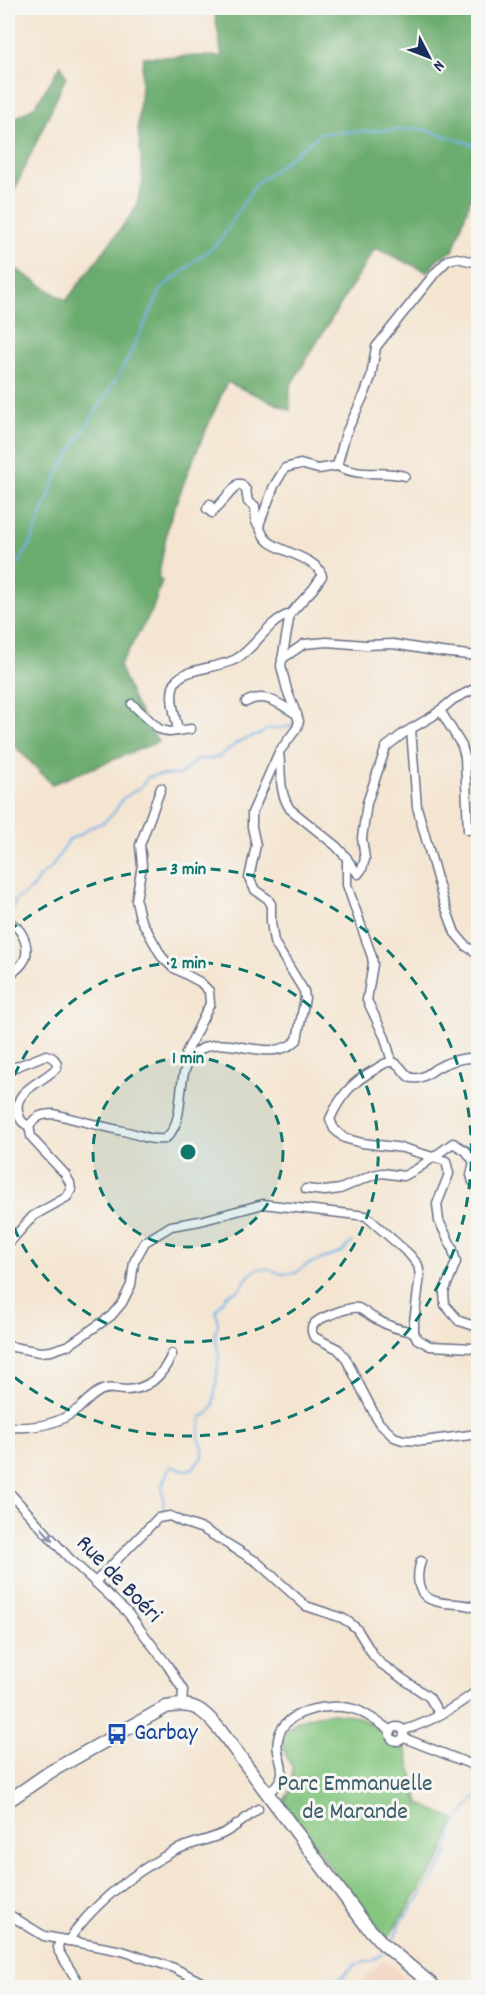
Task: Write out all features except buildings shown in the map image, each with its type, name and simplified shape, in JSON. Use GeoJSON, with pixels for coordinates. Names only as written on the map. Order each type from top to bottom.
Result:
{"type":"FeatureCollection","features":[{"type":"Feature","properties":{"kind":"main road"},"geometry":{"type":"LineString","coordinates":[[8,1801],[50,1772],[166,1707],[182,1705],[197,1708],[212,1721],[365,1924],[383,1944],[436,1988]]}},
{"type":"Feature","properties":{"kind":"street"},"geometry":{"type":"LineString","coordinates":[[337,466],[346,433],[371,377],[376,347],[448,260],[458,258],[478,263]]}},
{"type":"Feature","properties":{"kind":"street"},"geometry":{"type":"LineString","coordinates":[[259,525],[274,486],[285,468],[300,464],[318,469],[337,466],[357,474],[395,473],[405,476]]}},
{"type":"Feature","properties":{"kind":"street"},"geometry":{"type":"LineString","coordinates":[[178,731],[172,699],[173,686],[176,681],[185,673],[210,668],[236,659],[243,654],[278,619],[290,614],[320,580],[322,572],[309,562],[272,544],[263,536],[256,522],[255,506],[248,502],[244,485],[238,484],[212,513],[207,509],[210,504]]}},
{"type":"Feature","properties":{"kind":"street"},"geometry":{"type":"LineString","coordinates":[[8,1244],[33,1216],[67,1197],[71,1190],[65,1174],[31,1136],[29,1126],[35,1118],[45,1114],[54,1114],[156,1140],[165,1138],[175,1127],[179,1116],[184,1074],[188,1063],[203,1048],[214,1045],[264,1050],[284,1047],[297,1040],[305,998],[304,991],[274,942],[271,904],[255,890],[249,878],[256,845],[252,813],[279,753],[297,728],[299,721],[280,666],[290,614]]}},
{"type":"Feature","properties":{"kind":"street"},"geometry":{"type":"LineString","coordinates":[[282,659],[304,644],[327,642],[366,645],[393,644],[478,656]]}},
{"type":"Feature","properties":{"kind":"street"},"geometry":{"type":"LineString","coordinates":[[279,753],[281,793],[284,801],[290,809],[336,846],[358,873],[365,859],[362,838],[365,815],[386,747],[454,699],[478,687]]}},
{"type":"Feature","properties":{"kind":"street"},"geometry":{"type":"LineString","coordinates":[[246,702],[256,697],[266,698],[297,714]]}},
{"type":"Feature","properties":{"kind":"street"},"geometry":{"type":"LineString","coordinates":[[132,704],[159,729],[171,732],[191,729]]}},
{"type":"Feature","properties":{"kind":"street"},"geometry":{"type":"LineString","coordinates":[[440,710],[462,746],[465,756],[468,830]]}},
{"type":"Feature","properties":{"kind":"street"},"geometry":{"type":"LineString","coordinates":[[411,729],[417,807],[443,900],[455,933],[467,946],[478,953]]}},
{"type":"Feature","properties":{"kind":"street"},"geometry":{"type":"LineString","coordinates":[[161,788],[140,845],[142,865],[136,900],[140,918],[162,957],[172,967],[200,982],[209,991],[210,1005],[186,1053],[188,1063]]}},
{"type":"Feature","properties":{"kind":"street"},"geometry":{"type":"LineString","coordinates":[[347,858],[347,885],[373,964],[367,1000],[385,1038],[392,1062],[408,1077],[415,1079],[446,1062],[462,1058],[478,1058]]}},
{"type":"Feature","properties":{"kind":"street"},"geometry":{"type":"LineString","coordinates":[[8,922],[15,924],[20,930],[26,952],[24,961],[8,976]]}},
{"type":"Feature","properties":{"kind":"street"},"geometry":{"type":"LineString","coordinates":[[8,1070],[46,1055],[56,1060],[55,1071],[38,1081],[18,1102],[19,1117],[22,1123],[29,1126]]}},
{"type":"Feature","properties":{"kind":"street"},"geometry":{"type":"LineString","coordinates":[[392,1062],[360,1078],[347,1090],[330,1119],[334,1129],[344,1138],[403,1148],[446,1161],[449,1174],[437,1204],[439,1221],[452,1247],[456,1262],[444,1292],[445,1305],[459,1322],[478,1327]]}},
{"type":"Feature","properties":{"kind":"street"},"geometry":{"type":"LineString","coordinates":[[306,1189],[325,1191],[340,1189],[382,1173],[404,1176],[453,1143],[466,1151],[474,1162],[471,1175],[473,1182],[478,1185]]}},
{"type":"Feature","properties":{"kind":"street"},"geometry":{"type":"LineString","coordinates":[[8,1346],[40,1352],[69,1345],[111,1316],[122,1303],[131,1285],[134,1262],[145,1242],[171,1226],[200,1221],[263,1204],[366,1216],[409,1254],[418,1265],[420,1275],[414,1332],[417,1339],[430,1346],[478,1347]]}},
{"type":"Feature","properties":{"kind":"street"},"geometry":{"type":"LineString","coordinates":[[414,1332],[399,1330],[355,1307],[319,1321],[312,1329],[314,1337],[338,1349],[345,1357],[379,1423],[388,1433],[403,1440],[413,1441],[478,1434]]}},
{"type":"Feature","properties":{"kind":"street"},"geometry":{"type":"LineString","coordinates":[[8,1427],[50,1424],[72,1413],[100,1390],[108,1388],[129,1390],[148,1384],[161,1374],[172,1354]]}},
{"type":"Feature","properties":{"kind":"street","name":"Rue de Boéri"},"geometry":{"type":"LineString","coordinates":[[8,1491],[69,1558],[127,1612],[168,1666],[183,1690],[182,1705]]}},
{"type":"Feature","properties":{"kind":"street"},"geometry":{"type":"LineString","coordinates":[[95,1582],[158,1518],[170,1516],[203,1529],[257,1562],[306,1606],[350,1623],[357,1629],[380,1663],[429,1697],[439,1713]]}},
{"type":"Feature","properties":{"kind":"street"},"geometry":{"type":"LineString","coordinates":[[421,1561],[417,1580],[422,1591],[430,1599],[437,1602],[470,1605],[478,1609]]}},
{"type":"Feature","properties":{"kind":"street"},"geometry":{"type":"LineString","coordinates":[[390,1731],[390,1736],[394,1741],[399,1741],[404,1734],[439,1713],[458,1706],[478,1690]]}},
{"type":"Feature","properties":{"kind":"street"},"geometry":{"type":"LineString","coordinates":[[268,1793],[275,1788],[283,1770],[277,1743],[279,1733],[284,1723],[300,1713],[320,1708],[341,1707],[359,1711],[390,1731]]}},
{"type":"Feature","properties":{"kind":"street"},"geometry":{"type":"LineString","coordinates":[[390,1731],[398,1727],[404,1734],[478,1767]]}},
{"type":"Feature","properties":{"kind":"street"},"geometry":{"type":"LineString","coordinates":[[82,1988],[58,1947],[98,1904],[173,1851],[224,1833],[258,1809]]}},
{"type":"Feature","properties":{"kind":"street"},"geometry":{"type":"LineString","coordinates":[[8,1914],[44,1936],[122,1951],[174,1968],[213,1988]]}},
{"type":"Feature","properties":{"kind":"shaded area"},"geometry":{"type":"Polygon","coordinates":[[[383,1959],[415,1987],[357,1987],[383,1959]]]}},
{"type":"Feature","properties":{"kind":"green space"},"geometry":{"type":"Polygon","coordinates":[[[214,8],[478,8],[478,177],[453,251],[438,258],[428,272],[375,248],[290,386],[290,410],[227,382],[189,469],[168,525],[158,579],[162,581],[152,611],[119,666],[135,704],[158,742],[52,784],[9,740],[8,742],[8,264],[66,301],[135,210],[143,182],[138,127],[143,57],[222,56],[214,8]]]}},
{"type":"Feature","properties":{"kind":"green space"},"geometry":{"type":"Polygon","coordinates":[[[61,65],[66,77],[8,204],[8,123],[35,106],[61,65]]]}},
{"type":"Feature","properties":{"kind":"green space","name":"Parc Emmanuelle de Marande"},"geometry":{"type":"Polygon","coordinates":[[[332,1713],[361,1718],[405,1746],[419,1804],[455,1819],[441,1858],[387,1939],[355,1902],[284,1801],[295,1782],[292,1778],[293,1768],[287,1758],[282,1738],[292,1726],[303,1719],[332,1713]]]}},
{"type":"Feature","properties":{"kind":"waterway"},"geometry":{"type":"LineString","coordinates":[[8,580],[29,547],[59,471],[124,366],[162,288],[220,241],[255,185],[321,133],[422,129],[478,146]]}},
{"type":"Feature","properties":{"kind":"waterway"},"geometry":{"type":"LineString","coordinates":[[9,916],[16,900],[32,889],[39,877],[51,868],[69,840],[102,823],[114,813],[122,799],[141,787],[148,777],[179,775],[198,759],[212,759],[220,756],[238,742],[267,729],[289,727],[295,722]]}},
{"type":"Feature","properties":{"kind":"waterway"},"geometry":{"type":"LineString","coordinates":[[164,1509],[162,1485],[170,1466],[185,1470],[192,1469],[203,1457],[203,1447],[198,1437],[202,1417],[208,1414],[213,1407],[219,1357],[215,1334],[218,1324],[216,1310],[227,1295],[239,1290],[249,1275],[258,1269],[268,1269],[282,1274],[296,1273],[306,1265],[342,1252],[352,1242]]}},
{"type":"Feature","properties":{"kind":"waterway"},"geometry":{"type":"LineString","coordinates":[[394,1939],[400,1924],[436,1874],[446,1856],[454,1826],[478,1794]]}},
{"type":"Feature","properties":{"kind":"waterway"},"geometry":{"type":"LineString","coordinates":[[312,1988],[342,1977],[356,1964],[372,1961],[382,1954]]}},
{"type":"Feature","properties":{"kind":"place","name":"Garbay"},"geometry":{"type":"Point","coordinates":[117,1734]}}]}
